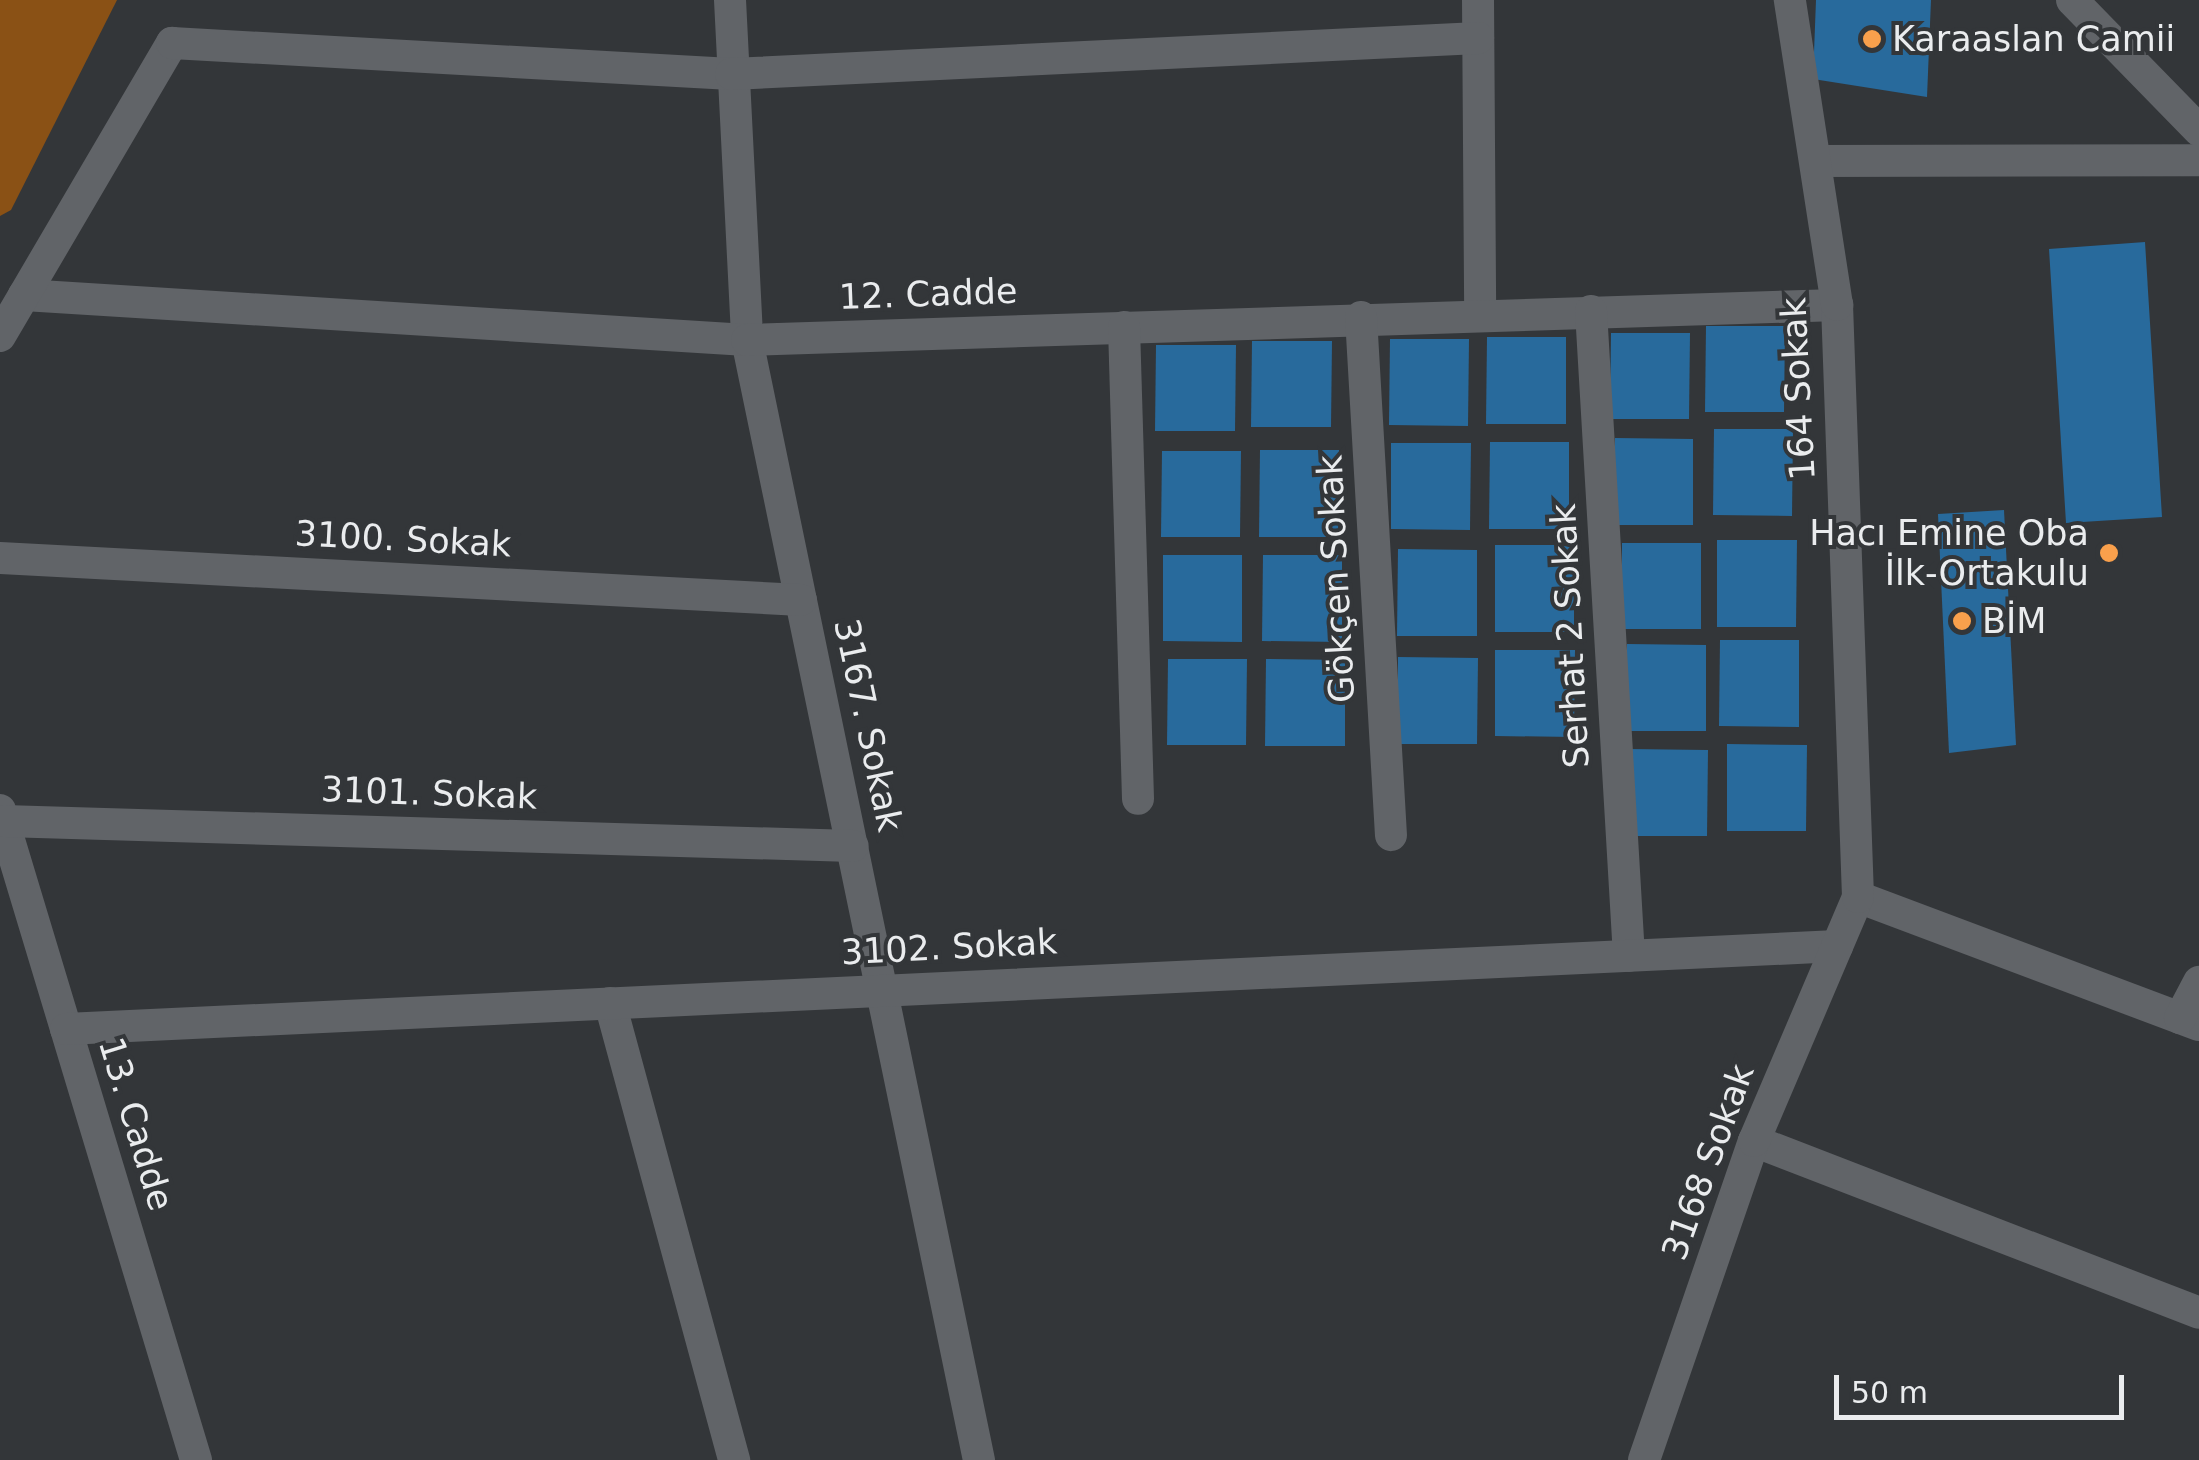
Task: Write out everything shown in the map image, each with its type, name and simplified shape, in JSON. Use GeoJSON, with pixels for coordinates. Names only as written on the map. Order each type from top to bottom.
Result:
{"type":"FeatureCollection","features":[{"type":"Feature","properties":{"kind":"street","name":"3167. Sokak"},"geometry":{"type":"LineString","coordinates":[[730,0],[747,340],[979,1460]]}},
{"type":"Feature","properties":{"kind":"street"},"geometry":{"type":"LineString","coordinates":[[1478,0],[1480,315]]}},
{"type":"Feature","properties":{"kind":"street","name":"164 Sokak"},"geometry":{"type":"LineString","coordinates":[[1790,0],[1836,304],[1858,897]]}},
{"type":"Feature","properties":{"kind":"street"},"geometry":{"type":"LineString","coordinates":[[2072,0],[2199,130]]}},
{"type":"Feature","properties":{"kind":"street"},"geometry":{"type":"LineString","coordinates":[[0,336],[172,42],[731,74],[1478,38]]}},
{"type":"Feature","properties":{"kind":"street"},"geometry":{"type":"LineString","coordinates":[[1816,161],[2199,160]]}},
{"type":"Feature","properties":{"kind":"street","name":"12. Cadde"},"geometry":{"type":"LineString","coordinates":[[24,295],[747,340],[1836,304]]}},
{"type":"Feature","properties":{"kind":"street","name":"Serhat 2 Sokak"},"geometry":{"type":"LineString","coordinates":[[1591,312],[1629,956]]}},
{"type":"Feature","properties":{"kind":"street","name":"Gökçen Sokak"},"geometry":{"type":"LineString","coordinates":[[1361,318],[1391,835]]}},
{"type":"Feature","properties":{"kind":"street"},"geometry":{"type":"LineString","coordinates":[[1124,327],[1138,799]]}},
{"type":"Feature","properties":{"kind":"street","name":"3100. Sokak"},"geometry":{"type":"LineString","coordinates":[[0,558],[802,600]]}},
{"type":"Feature","properties":{"kind":"street","name":"3101. Sokak"},"geometry":{"type":"LineString","coordinates":[[2,815],[852,846]]}},
{"type":"Feature","properties":{"kind":"street","name":"13. Cadde"},"geometry":{"type":"LineString","coordinates":[[2,815],[196,1460]]}},
{"type":"Feature","properties":{"kind":"street"},"geometry":{"type":"LineString","coordinates":[[1858,897],[2190,1022],[2199,982]]}},
{"type":"Feature","properties":{"kind":"street","name":"3168 Sokak"},"geometry":{"type":"LineString","coordinates":[[1644,1460],[1754,1141],[1858,897]]}},
{"type":"Feature","properties":{"kind":"street","name":"3102. Sokak"},"geometry":{"type":"LineString","coordinates":[[66,1028],[1837,946]]}},
{"type":"Feature","properties":{"kind":"street"},"geometry":{"type":"LineString","coordinates":[[610,1004],[734,1460]]}},
{"type":"Feature","properties":{"kind":"street"},"geometry":{"type":"LineString","coordinates":[[1754,1141],[2199,1313]]}},
{"type":"Feature","properties":{"kind":"shaded area"},"geometry":{"type":"Polygon","coordinates":[[[0,0],[117,0],[11,210],[0,216],[0,0]]]}},
{"type":"Feature","properties":{"kind":"building","name":"Karaaslan Camii"},"geometry":{"type":"Polygon","coordinates":[[[1816,0],[1931,0],[1927,97],[1813,79],[1816,0]]]}},
{"type":"Feature","properties":{"kind":"building","name":"Hacı Emine Oba İlk-Ortakulu"},"geometry":{"type":"Polygon","coordinates":[[[2145,242],[2162,517],[2066,523],[2049,249],[2145,242]]]}},
{"type":"Feature","properties":{"kind":"building"},"geometry":{"type":"Polygon","coordinates":[[[1706,326],[1785,326],[1784,412],[1705,412],[1706,326]]]}},
{"type":"Feature","properties":{"kind":"building"},"geometry":{"type":"Polygon","coordinates":[[[1611,333],[1690,333],[1689,419],[1610,419],[1611,333]]]}},
{"type":"Feature","properties":{"kind":"building"},"geometry":{"type":"Polygon","coordinates":[[[1487,337],[1566,337],[1566,424],[1486,424],[1487,337]]]}},
{"type":"Feature","properties":{"kind":"building"},"geometry":{"type":"Polygon","coordinates":[[[1390,339],[1469,339],[1468,426],[1389,425],[1390,339]]]}},
{"type":"Feature","properties":{"kind":"building"},"geometry":{"type":"Polygon","coordinates":[[[1252,341],[1332,341],[1331,427],[1251,427],[1252,341]]]}},
{"type":"Feature","properties":{"kind":"building"},"geometry":{"type":"Polygon","coordinates":[[[1156,345],[1236,345],[1235,431],[1155,431],[1156,345]]]}},
{"type":"Feature","properties":{"kind":"building"},"geometry":{"type":"Polygon","coordinates":[[[1714,429],[1793,429],[1792,516],[1713,515],[1714,429]]]}},
{"type":"Feature","properties":{"kind":"building"},"geometry":{"type":"Polygon","coordinates":[[[1615,438],[1693,439],[1693,525],[1614,525],[1615,438]]]}},
{"type":"Feature","properties":{"kind":"building"},"geometry":{"type":"Polygon","coordinates":[[[1490,442],[1569,442],[1569,529],[1489,529],[1490,442]]]}},
{"type":"Feature","properties":{"kind":"building"},"geometry":{"type":"Polygon","coordinates":[[[1391,443],[1471,443],[1470,530],[1391,529],[1391,443]]]}},
{"type":"Feature","properties":{"kind":"building"},"geometry":{"type":"Polygon","coordinates":[[[1260,450],[1339,450],[1338,537],[1259,537],[1260,450]]]}},
{"type":"Feature","properties":{"kind":"building"},"geometry":{"type":"Polygon","coordinates":[[[1162,451],[1241,451],[1240,537],[1161,537],[1162,451]]]}},
{"type":"Feature","properties":{"kind":"building"},"geometry":{"type":"Polygon","coordinates":[[[2004,510],[2016,745],[1949,753],[1938,514],[2004,510]]]}},
{"type":"Feature","properties":{"kind":"building"},"geometry":{"type":"Polygon","coordinates":[[[1717,540],[1797,540],[1796,627],[1717,627],[1717,540]]]}},
{"type":"Feature","properties":{"kind":"building"},"geometry":{"type":"Polygon","coordinates":[[[1622,543],[1701,543],[1701,629],[1622,629],[1622,543]]]}},
{"type":"Feature","properties":{"kind":"building"},"geometry":{"type":"Polygon","coordinates":[[[1495,545],[1574,545],[1574,632],[1495,632],[1495,545]]]}},
{"type":"Feature","properties":{"kind":"building"},"geometry":{"type":"Polygon","coordinates":[[[1398,549],[1477,550],[1477,636],[1397,636],[1398,549]]]}},
{"type":"Feature","properties":{"kind":"building"},"geometry":{"type":"Polygon","coordinates":[[[1163,555],[1242,555],[1242,642],[1163,641],[1163,555]]]}},
{"type":"Feature","properties":{"kind":"building"},"geometry":{"type":"Polygon","coordinates":[[[1263,555],[1342,555],[1342,642],[1262,641],[1263,555]]]}},
{"type":"Feature","properties":{"kind":"building"},"geometry":{"type":"Polygon","coordinates":[[[1720,640],[1799,640],[1799,727],[1719,726],[1720,640]]]}},
{"type":"Feature","properties":{"kind":"building"},"geometry":{"type":"Polygon","coordinates":[[[1627,644],[1706,645],[1706,731],[1626,731],[1627,644]]]}},
{"type":"Feature","properties":{"kind":"building"},"geometry":{"type":"Polygon","coordinates":[[[1495,650],[1575,650],[1574,737],[1495,736],[1495,650]]]}},
{"type":"Feature","properties":{"kind":"building"},"geometry":{"type":"Polygon","coordinates":[[[1398,657],[1478,658],[1477,744],[1398,744],[1398,657]]]}},
{"type":"Feature","properties":{"kind":"building"},"geometry":{"type":"Polygon","coordinates":[[[1168,659],[1247,659],[1246,745],[1167,745],[1168,659]]]}},
{"type":"Feature","properties":{"kind":"building"},"geometry":{"type":"Polygon","coordinates":[[[1266,659],[1345,660],[1345,746],[1265,746],[1266,659]]]}},
{"type":"Feature","properties":{"kind":"building"},"geometry":{"type":"Polygon","coordinates":[[[1727,744],[1807,745],[1806,831],[1727,831],[1727,744]]]}},
{"type":"Feature","properties":{"kind":"building"},"geometry":{"type":"Polygon","coordinates":[[[1628,749],[1708,750],[1707,836],[1628,836],[1628,749]]]}},
{"type":"Feature","properties":{"kind":"place","name":"Karaaslan Camii"},"geometry":{"type":"Point","coordinates":[1872,39]}},
{"type":"Feature","properties":{"kind":"place","name":"Hacı Emine Oba İlk-Ortakulu"},"geometry":{"type":"Point","coordinates":[2109,553]}},
{"type":"Feature","properties":{"kind":"place","name":"BİM"},"geometry":{"type":"Point","coordinates":[1962,621]}}]}
